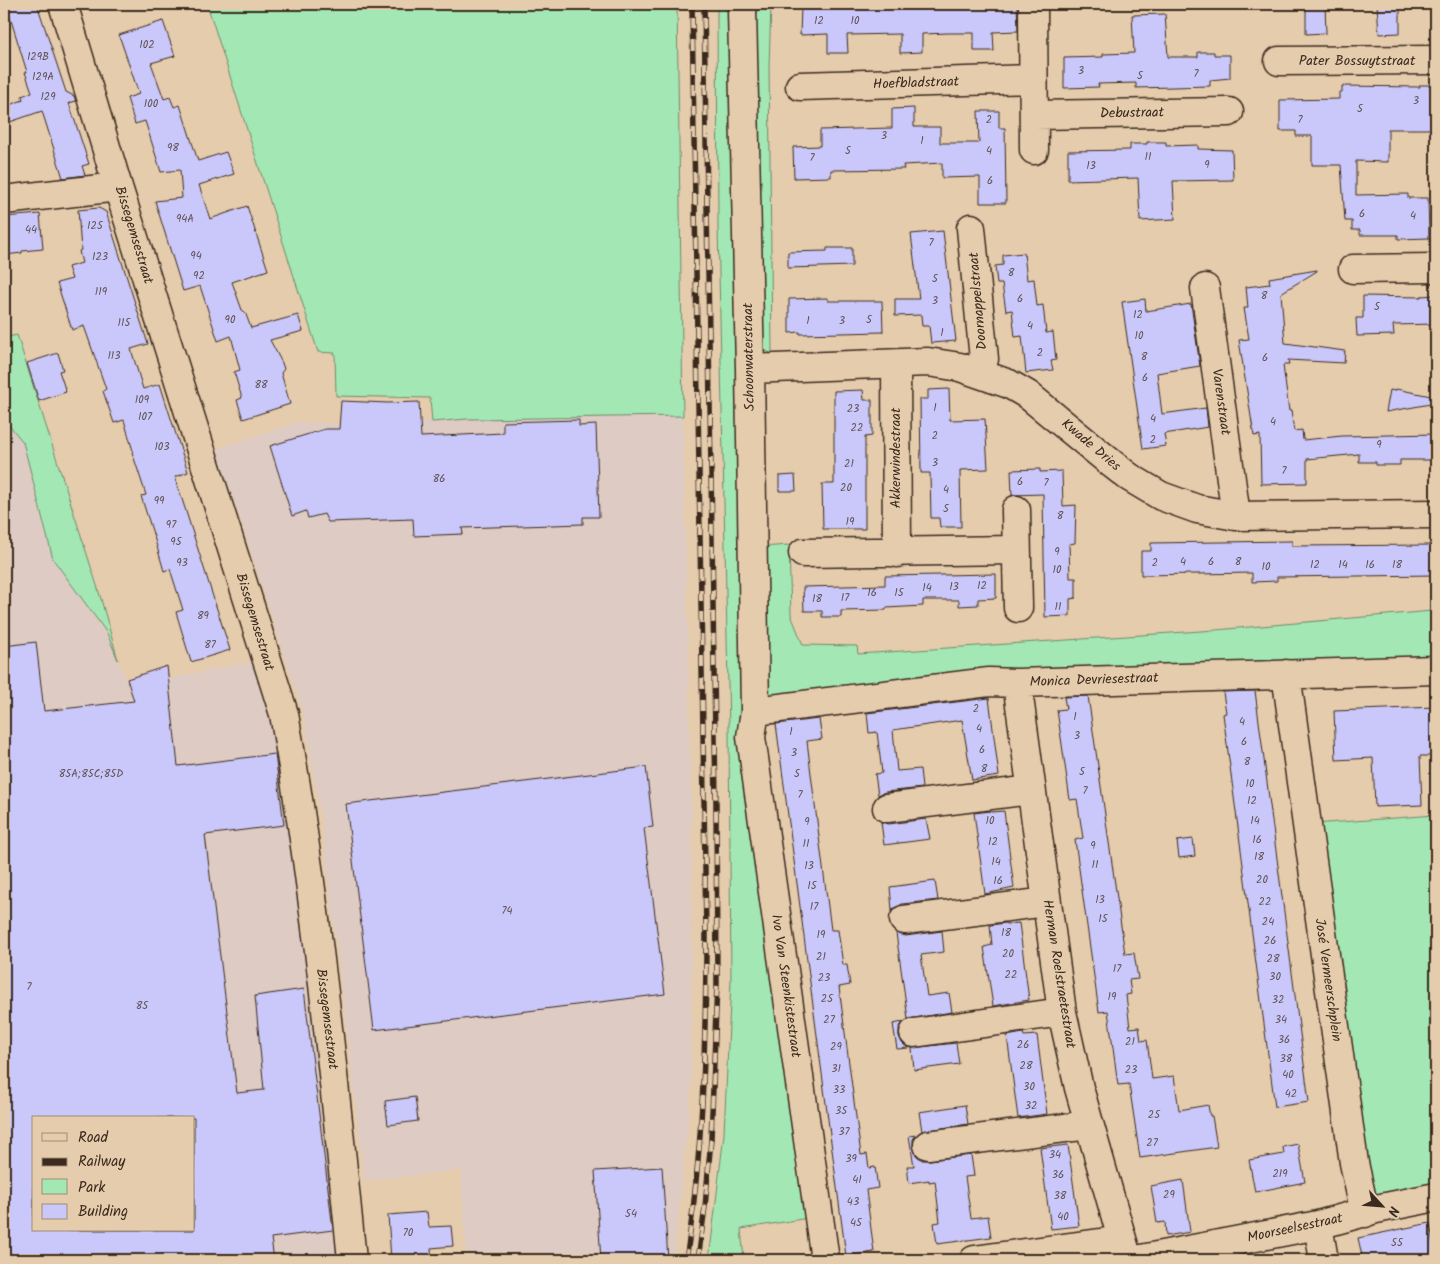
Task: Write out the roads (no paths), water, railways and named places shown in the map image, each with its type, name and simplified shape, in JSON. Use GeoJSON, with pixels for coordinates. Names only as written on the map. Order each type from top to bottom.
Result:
{"type":"FeatureCollection","features":[{"type":"Feature","properties":{"kind":"street","name":"Bissegemsestraat"},"geometry":{"type":"LineString","coordinates":[[63,4],[118,187],[284,714],[298,794],[333,1065],[352,1260]]}},
{"type":"Feature","properties":{"kind":"street","name":"Schoonwaterstraat"},"geometry":{"type":"LineString","coordinates":[[744,4],[742,19],[750,369],[754,711]]}},
{"type":"Feature","properties":{"kind":"street"},"geometry":{"type":"LineString","coordinates":[[1033,4],[1034,150]]}},
{"type":"Feature","properties":{"kind":"street","name":"Pater Bossuytstraat"},"geometry":{"type":"LineString","coordinates":[[1279,61],[1436,60]]}},
{"type":"Feature","properties":{"kind":"street","name":"Hoefbladstraat"},"geometry":{"type":"LineString","coordinates":[[800,86],[1033,79]]}},
{"type":"Feature","properties":{"kind":"street","name":"Debustraat"},"geometry":{"type":"LineString","coordinates":[[1034,115],[1229,112]]}},
{"type":"Feature","properties":{"kind":"street"},"geometry":{"type":"LineString","coordinates":[[4,200],[118,187]]}},
{"type":"Feature","properties":{"kind":"street","name":"Doornappelstraat"},"geometry":{"type":"LineString","coordinates":[[971,228],[984,359],[980,373]]}},
{"type":"Feature","properties":{"kind":"street"},"geometry":{"type":"LineString","coordinates":[[1353,270],[1436,268]]}},
{"type":"Feature","properties":{"kind":"street","name":"Varenstraat"},"geometry":{"type":"LineString","coordinates":[[1205,288],[1236,516]]}},
{"type":"Feature","properties":{"kind":"street","name":"Kwade Dries"},"geometry":{"type":"LineString","coordinates":[[750,369],[928,362],[960,367],[1009,384],[1028,395],[1111,464],[1161,496],[1197,509],[1236,516],[1436,514]]}},
{"type":"Feature","properties":{"kind":"street","name":"Akkerwindestraat"},"geometry":{"type":"LineString","coordinates":[[896,364],[897,552]]}},
{"type":"Feature","properties":{"kind":"street"},"geometry":{"type":"LineString","coordinates":[[1016,510],[1018,608]]}},
{"type":"Feature","properties":{"kind":"street"},"geometry":{"type":"LineString","coordinates":[[803,553],[1016,550]]}},
{"type":"Feature","properties":{"kind":"street","name":"Monica Devriesestraat"},"geometry":{"type":"LineString","coordinates":[[754,711],[989,682],[1017,683],[1436,670]]}},
{"type":"Feature","properties":{"kind":"street","name":"José Vermeerschplein"},"geometry":{"type":"LineString","coordinates":[[1286,674],[1352,1153],[1365,1213]]}},
{"type":"Feature","properties":{"kind":"street","name":"Herman Roelstraetestraat"},"geometry":{"type":"LineString","coordinates":[[1017,683],[1062,1012],[1090,1125],[1129,1254]]}},
{"type":"Feature","properties":{"kind":"street","name":"Ivo Van Steenkistestraat"},"geometry":{"type":"LineString","coordinates":[[754,711],[751,737],[825,1260]]}},
{"type":"Feature","properties":{"kind":"street"},"geometry":{"type":"LineString","coordinates":[[887,808],[1031,790]]}},
{"type":"Feature","properties":{"kind":"street"},"geometry":{"type":"LineString","coordinates":[[904,920],[1046,902]]}},
{"type":"Feature","properties":{"kind":"street"},"geometry":{"type":"LineString","coordinates":[[914,1033],[1062,1012]]}},
{"type":"Feature","properties":{"kind":"street"},"geometry":{"type":"LineString","coordinates":[[928,1146],[1090,1125]]}},
{"type":"Feature","properties":{"kind":"street"},"geometry":{"type":"LineString","coordinates":[[1365,1213],[1436,1197]]}},
{"type":"Feature","properties":{"kind":"street","name":"Moorseelsestraat"},"geometry":{"type":"LineString","coordinates":[[974,1260],[1129,1254],[1318,1225],[1365,1213]]}},
{"type":"Feature","properties":{"kind":"street"},"geometry":{"type":"LineString","coordinates":[[1318,1225],[1324,1260]]}},
{"type":"Feature","properties":{"kind":"railway"},"geometry":{"type":"LineString","coordinates":[[686,1260],[700,1138],[706,974],[692,4]]}},
{"type":"Feature","properties":{"kind":"railway"},"geometry":{"type":"LineString","coordinates":[[698,1260],[711,1139],[717,984],[704,4]]}}]}
